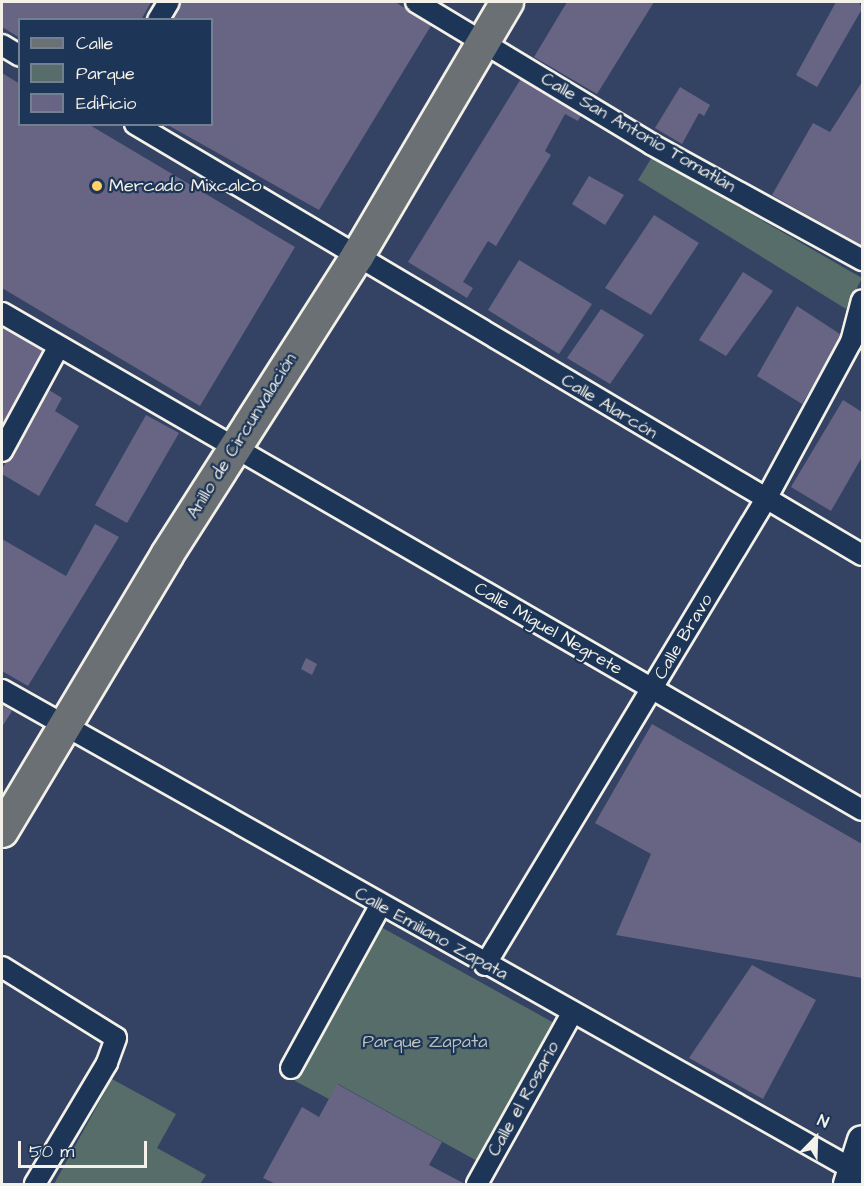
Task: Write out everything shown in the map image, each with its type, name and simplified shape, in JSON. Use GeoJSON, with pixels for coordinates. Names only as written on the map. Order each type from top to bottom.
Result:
{"type":"FeatureCollection","features":[{"type":"Feature","properties":{"kind":"main road","name":"Anillo de Circunvalación"},"geometry":{"type":"LineString","coordinates":[[2,831],[234,447],[358,255],[507,2]]}},
{"type":"Feature","properties":{"kind":"street"},"geometry":{"type":"LineString","coordinates":[[159,18],[169,2]]}},
{"type":"Feature","properties":{"kind":"street","name":"Calle San Antonio Tomatlán"},"geometry":{"type":"LineString","coordinates":[[416,2],[651,144],[862,260]]}},
{"type":"Feature","properties":{"kind":"street"},"geometry":{"type":"LineString","coordinates":[[2,45],[18,55]]}},
{"type":"Feature","properties":{"kind":"street","name":"Calle Alarcón"},"geometry":{"type":"LineString","coordinates":[[138,126],[862,555]]}},
{"type":"Feature","properties":{"kind":"street","name":"Calle Bravo"},"geometry":{"type":"LineString","coordinates":[[485,965],[766,499],[851,342],[862,300]]}},
{"type":"Feature","properties":{"kind":"street","name":"Calle Miguel Negrete"},"geometry":{"type":"LineString","coordinates":[[2,313],[862,810]]}},
{"type":"Feature","properties":{"kind":"street"},"geometry":{"type":"LineString","coordinates":[[2,451],[59,346]]}},
{"type":"Feature","properties":{"kind":"street","name":"Calle Emiliano Zapata"},"geometry":{"type":"LineString","coordinates":[[2,690],[572,1013],[854,1176]]}},
{"type":"Feature","properties":{"kind":"street"},"geometry":{"type":"LineString","coordinates":[[291,1068],[380,906]]}},
{"type":"Feature","properties":{"kind":"street"},"geometry":{"type":"LineString","coordinates":[[2,967],[116,1038],[107,1063],[35,1185]]}},
{"type":"Feature","properties":{"kind":"street","name":"Calle el Rosario"},"geometry":{"type":"LineString","coordinates":[[484,1182],[572,1013]]}},
{"type":"Feature","properties":{"kind":"street"},"geometry":{"type":"LineString","coordinates":[[854,1176],[862,1140]]}},
{"type":"Feature","properties":{"kind":"green space"},"geometry":{"type":"Polygon","coordinates":[[[652,157],[862,278],[846,309],[638,180],[652,157]]]}},
{"type":"Feature","properties":{"kind":"green space","name":"Parque Zapata"},"geometry":{"type":"Polygon","coordinates":[[[381,927],[556,1024],[479,1162],[338,1084],[329,1099],[295,1081],[381,927]]]}},
{"type":"Feature","properties":{"kind":"green space"},"geometry":{"type":"Polygon","coordinates":[[[112,1079],[176,1114],[157,1148],[206,1175],[200,1184],[54,1184],[112,1079]]]}},
{"type":"Feature","properties":{"kind":"building"},"geometry":{"type":"Polygon","coordinates":[[[2,2],[151,2],[142,18],[18,18],[18,37],[2,27],[2,2]]]}},
{"type":"Feature","properties":{"kind":"building"},"geometry":{"type":"Polygon","coordinates":[[[176,2],[395,2],[432,24],[319,210],[170,126],[213,126],[213,18],[167,18],[176,2]]]}},
{"type":"Feature","properties":{"kind":"building"},"geometry":{"type":"Polygon","coordinates":[[[567,2],[654,2],[597,94],[534,57],[567,2]]]}},
{"type":"Feature","properties":{"kind":"building"},"geometry":{"type":"Polygon","coordinates":[[[836,2],[859,2],[862,9],[817,87],[796,75],[836,2]]]}},
{"type":"Feature","properties":{"kind":"building","name":"Mercado Mixcalco"},"geometry":{"type":"Polygon","coordinates":[[[2,73],[18,83],[18,126],[91,126],[295,247],[200,406],[2,288],[2,73]]]}},
{"type":"Feature","properties":{"kind":"building"},"geometry":{"type":"Polygon","coordinates":[[[522,77],[583,111],[578,121],[565,114],[545,151],[551,155],[496,246],[488,241],[463,282],[473,288],[467,298],[408,262],[522,77]]]}},
{"type":"Feature","properties":{"kind":"building"},"geometry":{"type":"Polygon","coordinates":[[[862,82],[862,246],[772,195],[813,123],[830,132],[862,82]]]}},
{"type":"Feature","properties":{"kind":"building"},"geometry":{"type":"Polygon","coordinates":[[[680,87],[710,105],[704,116],[699,113],[682,144],[655,128],[680,87]]]}},
{"type":"Feature","properties":{"kind":"building"},"geometry":{"type":"Polygon","coordinates":[[[589,176],[624,195],[605,225],[572,204],[589,176]]]}},
{"type":"Feature","properties":{"kind":"building"},"geometry":{"type":"Polygon","coordinates":[[[654,215],[699,243],[651,315],[605,288],[654,215]]]}},
{"type":"Feature","properties":{"kind":"building"},"geometry":{"type":"Polygon","coordinates":[[[519,260],[592,304],[559,354],[488,310],[519,260]]]}},
{"type":"Feature","properties":{"kind":"building"},"geometry":{"type":"Polygon","coordinates":[[[743,272],[773,291],[726,356],[699,340],[743,272]]]}},
{"type":"Feature","properties":{"kind":"building"},"geometry":{"type":"Polygon","coordinates":[[[797,306],[843,336],[802,404],[757,376],[797,306]]]}},
{"type":"Feature","properties":{"kind":"building"},"geometry":{"type":"Polygon","coordinates":[[[601,309],[644,335],[610,384],[567,358],[601,309]]]}},
{"type":"Feature","properties":{"kind":"building"},"geometry":{"type":"Polygon","coordinates":[[[2,327],[43,350],[2,426],[2,327]]]}},
{"type":"Feature","properties":{"kind":"building"},"geometry":{"type":"Polygon","coordinates":[[[47,389],[62,398],[55,411],[79,426],[39,496],[2,474],[2,469],[47,389]]]}},
{"type":"Feature","properties":{"kind":"building"},"geometry":{"type":"Polygon","coordinates":[[[843,400],[862,412],[862,457],[831,511],[791,487],[843,400]]]}},
{"type":"Feature","properties":{"kind":"building"},"geometry":{"type":"Polygon","coordinates":[[[146,415],[179,433],[127,523],[95,505],[146,415]]]}},
{"type":"Feature","properties":{"kind":"building"},"geometry":{"type":"Polygon","coordinates":[[[95,524],[119,537],[28,686],[2,671],[2,539],[66,576],[95,524]]]}},
{"type":"Feature","properties":{"kind":"building"},"geometry":{"type":"Polygon","coordinates":[[[306,658],[317,664],[312,675],[301,669],[306,658]]]}},
{"type":"Feature","properties":{"kind":"building"},"geometry":{"type":"Polygon","coordinates":[[[2,705],[12,711],[2,727],[2,705]]]}},
{"type":"Feature","properties":{"kind":"building"},"geometry":{"type":"Polygon","coordinates":[[[652,724],[862,844],[862,978],[616,935],[651,854],[595,823],[652,724]]]}},
{"type":"Feature","properties":{"kind":"building"},"geometry":{"type":"Polygon","coordinates":[[[752,965],[816,1000],[763,1099],[689,1058],[752,965]]]}},
{"type":"Feature","properties":{"kind":"building"},"geometry":{"type":"Polygon","coordinates":[[[337,1084],[442,1142],[429,1165],[465,1184],[276,1184],[263,1178],[302,1107],[319,1117],[337,1084]]]}},
{"type":"Feature","properties":{"kind":"place","name":"Mercado Mixcalco"},"geometry":{"type":"Point","coordinates":[97,186]}}]}
